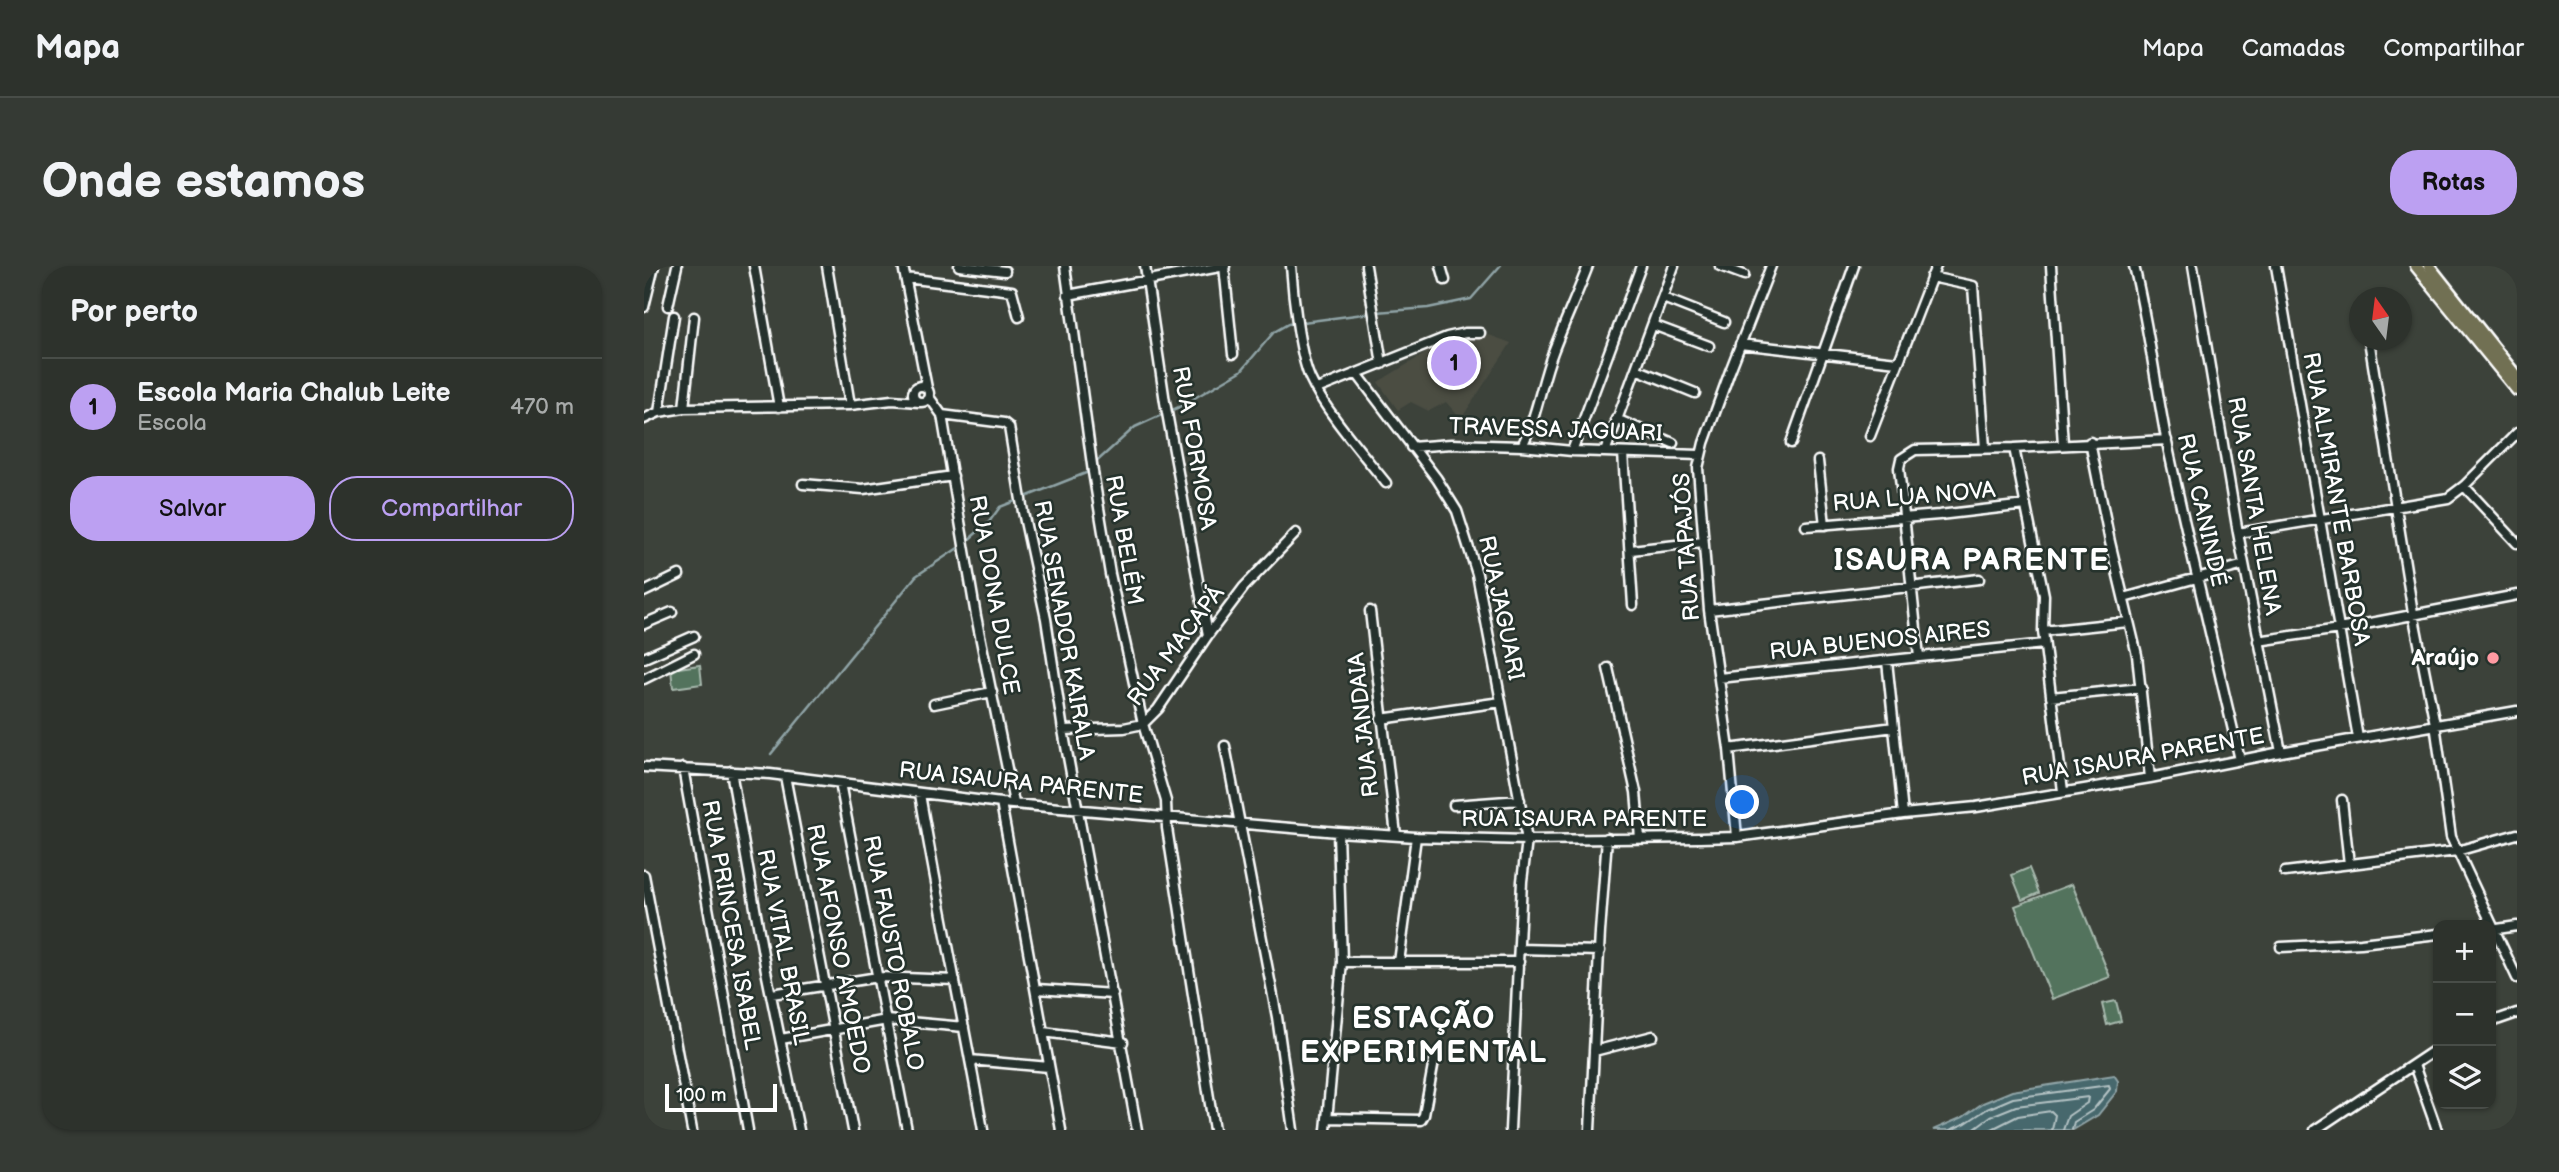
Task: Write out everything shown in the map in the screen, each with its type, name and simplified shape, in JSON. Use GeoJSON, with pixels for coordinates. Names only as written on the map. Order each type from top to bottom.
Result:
{"type":"FeatureCollection","features":[{"type":"Feature","properties":{"kind":"main road"},"geometry":{"type":"LineString","coordinates":[[2416,266],[2517,390]]}},
{"type":"Feature","properties":{"kind":"main road"},"geometry":{"type":"LineString","coordinates":[[2430,266],[2517,377]]}},
{"type":"Feature","properties":{"kind":"street"},"geometry":{"type":"LineString","coordinates":[[644,307],[654,266]]}},
{"type":"Feature","properties":{"kind":"street"},"geometry":{"type":"LineString","coordinates":[[668,306],[677,266]]}},
{"type":"Feature","properties":{"kind":"street"},"geometry":{"type":"LineString","coordinates":[[754,266],[779,407]]}},
{"type":"Feature","properties":{"kind":"street"},"geometry":{"type":"LineString","coordinates":[[827,266],[850,405]]}},
{"type":"Feature","properties":{"kind":"street"},"geometry":{"type":"LineString","coordinates":[[644,419],[659,412],[684,408],[926,401],[928,392],[903,266]]}},
{"type":"Feature","properties":{"kind":"street"},"geometry":{"type":"LineString","coordinates":[[959,266],[1005,271]]}},
{"type":"Feature","properties":{"kind":"street","name":"RUA BELÉM"},"geometry":{"type":"LineString","coordinates":[[1065,266],[1093,472],[1118,613],[1143,724],[1166,801],[1166,817],[1214,1130]]}},
{"type":"Feature","properties":{"kind":"street","name":"RUA FORMOSA"},"geometry":{"type":"LineString","coordinates":[[1145,266],[1166,402],[1208,635]]}},
{"type":"Feature","properties":{"kind":"street"},"geometry":{"type":"LineString","coordinates":[[1068,295],[1224,266],[1233,354]]}},
{"type":"Feature","properties":{"kind":"street"},"geometry":{"type":"LineString","coordinates":[[1292,266],[1306,367],[1317,389],[1386,483]]}},
{"type":"Feature","properties":{"kind":"street"},"geometry":{"type":"LineString","coordinates":[[1366,266],[1382,364]]}},
{"type":"Feature","properties":{"kind":"street"},"geometry":{"type":"LineString","coordinates":[[1441,266],[1445,280]]}},
{"type":"Feature","properties":{"kind":"street"},"geometry":{"type":"LineString","coordinates":[[1522,446],[1530,430],[1537,398],[1553,351],[1588,266]]}},
{"type":"Feature","properties":{"kind":"street"},"geometry":{"type":"LineString","coordinates":[[1572,452],[1641,266]]}},
{"type":"Feature","properties":{"kind":"street"},"geometry":{"type":"LineString","coordinates":[[1605,452],[1674,266]]}},
{"type":"Feature","properties":{"kind":"street"},"geometry":{"type":"LineString","coordinates":[[1720,266],[1744,275]]}},
{"type":"Feature","properties":{"kind":"street","name":"RUA TAPAJÓS"},"geometry":{"type":"LineString","coordinates":[[1737,837],[1729,749],[1709,610],[1698,480],[1700,455],[1771,266]]}},
{"type":"Feature","properties":{"kind":"street"},"geometry":{"type":"LineString","coordinates":[[1791,443],[1854,266]]}},
{"type":"Feature","properties":{"kind":"street"},"geometry":{"type":"LineString","coordinates":[[1870,436],[1936,266]]}},
{"type":"Feature","properties":{"kind":"street"},"geometry":{"type":"LineString","coordinates":[[2051,266],[2063,444]]}},
{"type":"Feature","properties":{"kind":"street","name":"RUA CANINDÉ"},"geometry":{"type":"LineString","coordinates":[[2134,266],[2142,296],[2149,352],[2167,440],[2240,760]]}},
{"type":"Feature","properties":{"kind":"street","name":"RUA SANTA HELENA"},"geometry":{"type":"LineString","coordinates":[[2193,266],[2238,533],[2281,752]]}},
{"type":"Feature","properties":{"kind":"street","name":"RUA ALMIRANTE BARBOSA"},"geometry":{"type":"LineString","coordinates":[[2276,266],[2358,738]]}},
{"type":"Feature","properties":{"kind":"street"},"geometry":{"type":"LineString","coordinates":[[1931,277],[1973,286],[1985,448]]}},
{"type":"Feature","properties":{"kind":"street"},"geometry":{"type":"LineString","coordinates":[[906,278],[1012,291],[1019,317]]}},
{"type":"Feature","properties":{"kind":"street"},"geometry":{"type":"LineString","coordinates":[[1663,298],[1724,322]]}},
{"type":"Feature","properties":{"kind":"street"},"geometry":{"type":"LineString","coordinates":[[659,412],[674,316]]}},
{"type":"Feature","properties":{"kind":"street"},"geometry":{"type":"LineString","coordinates":[[684,408],[694,317]]}},
{"type":"Feature","properties":{"kind":"street"},"geometry":{"type":"LineString","coordinates":[[1653,326],[1709,346]]}},
{"type":"Feature","properties":{"kind":"street"},"geometry":{"type":"LineString","coordinates":[[1317,389],[1358,375],[1447,337],[1480,333]]}},
{"type":"Feature","properties":{"kind":"street"},"geometry":{"type":"LineString","coordinates":[[1740,344],[1897,362]]}},
{"type":"Feature","properties":{"kind":"street"},"geometry":{"type":"LineString","coordinates":[[2372,350],[2413,613],[2435,724],[2449,827],[2488,920]]}},
{"type":"Feature","properties":{"kind":"street"},"geometry":{"type":"LineString","coordinates":[[919,402],[913,397],[922,364]]}},
{"type":"Feature","properties":{"kind":"street"},"geometry":{"type":"LineString","coordinates":[[1636,369],[1695,393]]}},
{"type":"Feature","properties":{"kind":"street","name":"RUA JAGUARI"},"geometry":{"type":"LineString","coordinates":[[1358,375],[1448,495],[1460,519],[1477,574],[1527,840],[1510,1130]]}},
{"type":"Feature","properties":{"kind":"street"},"geometry":{"type":"LineString","coordinates":[[892,400],[923,385],[928,392]]}},
{"type":"Feature","properties":{"kind":"street","name":"RUA DONA DULCE"},"geometry":{"type":"LineString","coordinates":[[928,392],[942,415],[965,553],[1014,803]]}},
{"type":"Feature","properties":{"kind":"street","name":"RUA SENADOR KAIRALA"},"geometry":{"type":"LineString","coordinates":[[942,415],[1004,423],[1009,427],[1021,505],[1046,619],[1063,730],[1137,1130]]}},
{"type":"Feature","properties":{"kind":"street"},"geometry":{"type":"LineString","coordinates":[[1616,419],[1673,443]]}},
{"type":"Feature","properties":{"kind":"street"},"geometry":{"type":"LineString","coordinates":[[2238,533],[2448,498],[2464,486],[2517,433]]}},
{"type":"Feature","properties":{"kind":"street"},"geometry":{"type":"LineString","coordinates":[[1919,657],[1899,468],[1901,459],[1915,450],[2167,440]]}},
{"type":"Feature","properties":{"kind":"street"},"geometry":{"type":"LineString","coordinates":[[2090,442],[2107,531],[2137,655],[2150,778]]}},
{"type":"Feature","properties":{"kind":"street","name":"TRAVESSA JAGUARI"},"geometry":{"type":"LineString","coordinates":[[1411,447],[1451,444],[1522,446],[1572,452],[1700,455]]}},
{"type":"Feature","properties":{"kind":"street"},"geometry":{"type":"LineString","coordinates":[[2014,448],[2044,595],[2044,644],[2063,791]]}},
{"type":"Feature","properties":{"kind":"street"},"geometry":{"type":"LineString","coordinates":[[1623,453],[1633,605]]}},
{"type":"Feature","properties":{"kind":"street"},"geometry":{"type":"LineString","coordinates":[[1818,461],[1825,524]]}},
{"type":"Feature","properties":{"kind":"street"},"geometry":{"type":"LineString","coordinates":[[803,484],[863,489],[953,476]]}},
{"type":"Feature","properties":{"kind":"street"},"geometry":{"type":"LineString","coordinates":[[2464,486],[2517,543]]}},
{"type":"Feature","properties":{"kind":"street","name":"RUA LUA NOVA"},"geometry":{"type":"LineString","coordinates":[[1806,526],[2026,505]]}},
{"type":"Feature","properties":{"kind":"street","name":"RUA MACAPÁ"},"geometry":{"type":"LineString","coordinates":[[1063,730],[1124,728],[1143,724],[1158,709],[1244,587],[1296,533]]}},
{"type":"Feature","properties":{"kind":"street"},"geometry":{"type":"LineString","coordinates":[[1631,550],[1703,542]]}},
{"type":"Feature","properties":{"kind":"street"},"geometry":{"type":"LineString","coordinates":[[2124,598],[2244,565]]}},
{"type":"Feature","properties":{"kind":"street"},"geometry":{"type":"LineString","coordinates":[[644,592],[679,576]]}},
{"type":"Feature","properties":{"kind":"street"},"geometry":{"type":"LineString","coordinates":[[1709,610],[1979,579]]}},
{"type":"Feature","properties":{"kind":"street"},"geometry":{"type":"LineString","coordinates":[[2258,641],[2339,629],[2517,595]]}},
{"type":"Feature","properties":{"kind":"street","name":"RUA JANDAIA"},"geometry":{"type":"LineString","coordinates":[[1370,611],[1396,835]]}},
{"type":"Feature","properties":{"kind":"street"},"geometry":{"type":"LineString","coordinates":[[644,624],[672,612]]}},
{"type":"Feature","properties":{"kind":"street"},"geometry":{"type":"LineString","coordinates":[[2043,631],[2128,622]]}},
{"type":"Feature","properties":{"kind":"street"},"geometry":{"type":"LineString","coordinates":[[644,658],[694,635]]}},
{"type":"Feature","properties":{"kind":"street","name":"RUA BUENOS AIRES"},"geometry":{"type":"LineString","coordinates":[[1719,678],[2044,644]]}},
{"type":"Feature","properties":{"kind":"street"},"geometry":{"type":"LineString","coordinates":[[644,679],[694,654]]}},
{"type":"Feature","properties":{"kind":"street"},"geometry":{"type":"LineString","coordinates":[[1887,661],[1903,814]]}},
{"type":"Feature","properties":{"kind":"street"},"geometry":{"type":"LineString","coordinates":[[1608,668],[1636,792],[1640,838]]}},
{"type":"Feature","properties":{"kind":"street"},"geometry":{"type":"LineString","coordinates":[[2051,697],[2142,688]]}},
{"type":"Feature","properties":{"kind":"street"},"geometry":{"type":"LineString","coordinates":[[934,704],[992,692]]}},
{"type":"Feature","properties":{"kind":"street"},"geometry":{"type":"LineString","coordinates":[[1381,719],[1502,702]]}},
{"type":"Feature","properties":{"kind":"street","name":"RUA ISAURA PARENTE"},"geometry":{"type":"LineString","coordinates":[[644,767],[785,776],[1001,803],[1241,825],[1416,837],[1527,840],[1737,837],[1903,814],[1976,807],[2150,778],[2517,710]]}},
{"type":"Feature","properties":{"kind":"street"},"geometry":{"type":"LineString","coordinates":[[1729,749],[1894,727]]}},
{"type":"Feature","properties":{"kind":"street"},"geometry":{"type":"LineString","coordinates":[[1225,746],[1277,1017],[1293,1130]]}},
{"type":"Feature","properties":{"kind":"street","name":"RUA PRINCESA ISABEL"},"geometry":{"type":"LineString","coordinates":[[683,768],[748,1130]]}},
{"type":"Feature","properties":{"kind":"street","name":"RUA VITAL BRASIL"},"geometry":{"type":"LineString","coordinates":[[730,771],[799,1130]]}},
{"type":"Feature","properties":{"kind":"street","name":"RUA AFONSO AMOEDO"},"geometry":{"type":"LineString","coordinates":[[785,776],[853,1130]]}},
{"type":"Feature","properties":{"kind":"street","name":"RUA FAUSTO ROBALO"},"geometry":{"type":"LineString","coordinates":[[840,783],[907,1130]]}},
{"type":"Feature","properties":{"kind":"street"},"geometry":{"type":"LineString","coordinates":[[920,793],[983,1130]]}},
{"type":"Feature","properties":{"kind":"street"},"geometry":{"type":"LineString","coordinates":[[1454,805],[1520,800]]}},
{"type":"Feature","properties":{"kind":"street"},"geometry":{"type":"LineString","coordinates":[[2342,800],[2349,864]]}},
{"type":"Feature","properties":{"kind":"street"},"geometry":{"type":"LineString","coordinates":[[1001,803],[1061,1130]]}},
{"type":"Feature","properties":{"kind":"street"},"geometry":{"type":"LineString","coordinates":[[1326,1130],[1342,962],[1338,832]]}},
{"type":"Feature","properties":{"kind":"street"},"geometry":{"type":"LineString","coordinates":[[2285,872],[2457,851],[2517,834]]}},
{"type":"Feature","properties":{"kind":"street"},"geometry":{"type":"LineString","coordinates":[[1399,962],[1416,837]]}},
{"type":"Feature","properties":{"kind":"street"},"geometry":{"type":"LineString","coordinates":[[1590,1130],[1607,838]]}},
{"type":"Feature","properties":{"kind":"street"},"geometry":{"type":"LineString","coordinates":[[644,874],[692,1130]]}},
{"type":"Feature","properties":{"kind":"street"},"geometry":{"type":"LineString","coordinates":[[2496,929],[2517,926]]}},
{"type":"Feature","properties":{"kind":"street"},"geometry":{"type":"LineString","coordinates":[[2281,947],[2361,943],[2433,935]]}},
{"type":"Feature","properties":{"kind":"street"},"geometry":{"type":"LineString","coordinates":[[2496,937],[2517,978]]}},
{"type":"Feature","properties":{"kind":"street"},"geometry":{"type":"LineString","coordinates":[[1519,949],[1600,951]]}},
{"type":"Feature","properties":{"kind":"street"},"geometry":{"type":"LineString","coordinates":[[1342,962],[1519,962]]}},
{"type":"Feature","properties":{"kind":"street"},"geometry":{"type":"LineString","coordinates":[[772,994],[877,977],[955,980]]}},
{"type":"Feature","properties":{"kind":"street"},"geometry":{"type":"LineString","coordinates":[[1037,989],[1113,994]]}},
{"type":"Feature","properties":{"kind":"street"},"geometry":{"type":"LineString","coordinates":[[2496,1020],[2517,1013]]}},
{"type":"Feature","properties":{"kind":"street"},"geometry":{"type":"LineString","coordinates":[[781,1039],[887,1020],[964,1027]]}},
{"type":"Feature","properties":{"kind":"street"},"geometry":{"type":"LineString","coordinates":[[1043,1032],[1122,1042]]}},
{"type":"Feature","properties":{"kind":"street"},"geometry":{"type":"LineString","coordinates":[[1594,1051],[1653,1036]]}},
{"type":"Feature","properties":{"kind":"street"},"geometry":{"type":"LineString","coordinates":[[2315,1130],[2433,1052]]}},
{"type":"Feature","properties":{"kind":"street"},"geometry":{"type":"LineString","coordinates":[[970,1060],[1049,1067]]}},
{"type":"Feature","properties":{"kind":"street"},"geometry":{"type":"LineString","coordinates":[[1326,1118],[1421,1120],[1434,1061]]}},
{"type":"Feature","properties":{"kind":"street"},"geometry":{"type":"LineString","coordinates":[[2414,1065],[2437,1130]]}},
{"type":"Feature","properties":{"kind":"shaded area"},"geometry":{"type":"Polygon","coordinates":[[[1489,335],[1511,343],[1461,419],[1446,402],[1429,411],[1411,402],[1398,410],[1378,382],[1446,341],[1489,335]]]}},
{"type":"Feature","properties":{"kind":"green space"},"geometry":{"type":"Polygon","coordinates":[[[700,665],[702,684],[673,688],[671,669],[700,665]]]}},
{"type":"Feature","properties":{"kind":"green space"},"geometry":{"type":"Polygon","coordinates":[[[2029,868],[2039,893],[2022,900],[2012,875],[2029,868]]]}},
{"type":"Feature","properties":{"kind":"green space"},"geometry":{"type":"Polygon","coordinates":[[[2072,884],[2110,977],[2052,999],[2015,906],[2072,884]]]}},
{"type":"Feature","properties":{"kind":"green space"},"geometry":{"type":"Polygon","coordinates":[[[2116,1001],[2121,1021],[2107,1025],[2102,1004],[2116,1001]]]}},
{"type":"Feature","properties":{"kind":"water"},"geometry":{"type":"Polygon","coordinates":[[[2114,1075],[2118,1081],[2117,1091],[2098,1115],[2073,1130],[1933,1130],[2012,1091],[2114,1075]]]}},
{"type":"Feature","properties":{"kind":"waterway"},"geometry":{"type":"LineString","coordinates":[[1377,312],[1428,308],[1471,299],[1500,266]]}},
{"type":"Feature","properties":{"kind":"waterway"},"geometry":{"type":"LineString","coordinates":[[1094,464],[1135,427],[1179,407],[1241,371],[1274,332],[1288,324],[1371,313]]}},
{"type":"Feature","properties":{"kind":"waterway"},"geometry":{"type":"LineString","coordinates":[[966,542],[989,522],[1000,507],[1086,473],[1090,469]]}},
{"type":"Feature","properties":{"kind":"waterway"},"geometry":{"type":"LineString","coordinates":[[771,754],[916,576],[961,546]]}},
{"type":"Feature","properties":{"kind":"place","name":"Escola Maria Chalub Leite"},"geometry":{"type":"Point","coordinates":[1454,363]}},
{"type":"Feature","properties":{"kind":"place","name":"Araújo"},"geometry":{"type":"Point","coordinates":[2493,658]}},
{"type":"Feature","properties":{"kind":"district","name":"ISAURA PARENTE"},"geometry":{"type":"Point","coordinates":[1972,561]}},
{"type":"Feature","properties":{"kind":"district","name":"ESTAÇÃO EXPERIMENTAL"},"geometry":{"type":"Point","coordinates":[1424,1036]}}]}
